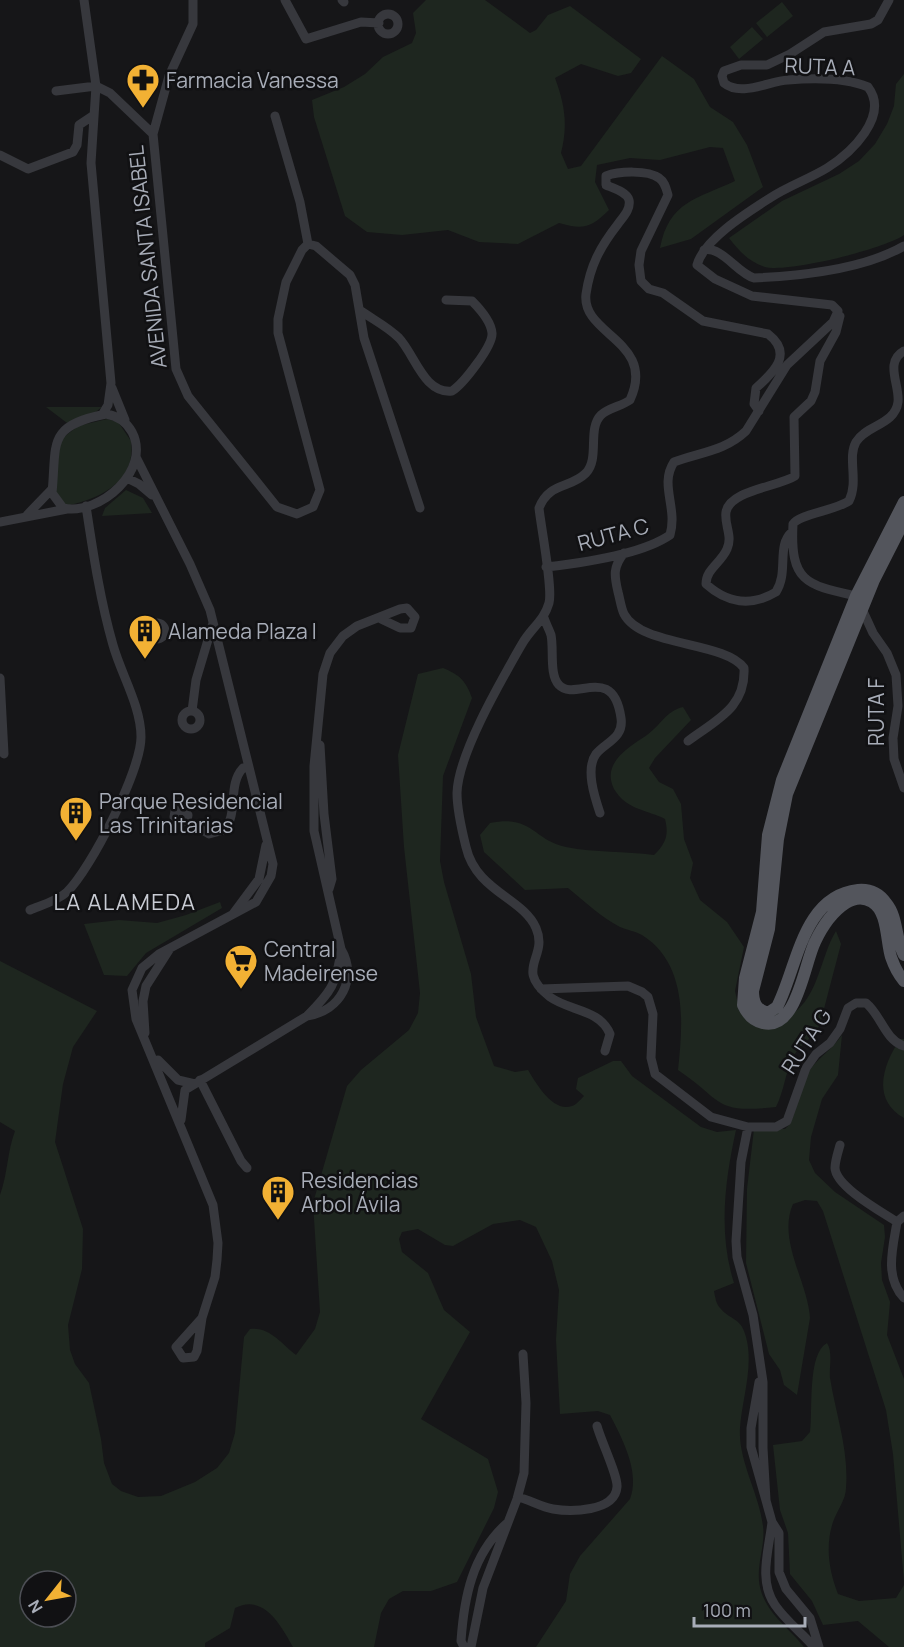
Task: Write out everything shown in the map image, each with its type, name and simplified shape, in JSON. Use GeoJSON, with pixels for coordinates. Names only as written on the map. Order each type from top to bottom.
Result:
{"type":"FeatureCollection","features":[{"type":"Feature","properties":{"kind":"main road"},"geometry":{"type":"LineString","coordinates":[[904,502],[894,540],[856,596],[775,802],[766,850],[762,912],[745,978],[743,1005],[756,1021],[770,1024],[782,1021],[793,1005],[813,944],[822,928],[839,908],[856,899],[874,902],[880,910],[891,959],[904,981]]}},
{"type":"Feature","properties":{"kind":"main road"},"geometry":{"type":"LineString","coordinates":[[904,521],[862,607],[784,805],[776,850],[771,917],[753,991],[754,1001],[759,1009],[768,1013],[777,1007],[811,922],[829,904],[851,891],[870,891],[885,900],[894,918],[896,938],[904,955]]}},
{"type":"Feature","properties":{"kind":"street"},"geometry":{"type":"LineString","coordinates":[[84,0],[96,86],[91,163],[111,383],[108,405],[102,415]]}},
{"type":"Feature","properties":{"kind":"street"},"geometry":{"type":"LineString","coordinates":[[153,134],[169,76],[193,24],[193,0]]}},
{"type":"Feature","properties":{"kind":"street"},"geometry":{"type":"LineString","coordinates":[[285,0],[306,39],[361,22],[379,23]]}},
{"type":"Feature","properties":{"kind":"street","name":"RUTA A"},"geometry":{"type":"LineString","coordinates":[[704,250],[715,238],[771,197],[828,168],[839,159],[870,123],[874,105],[871,92],[862,84],[788,80],[735,88],[724,83],[722,76],[724,71],[741,65],[767,65],[790,54],[824,32],[871,24],[878,20],[889,0]]}},
{"type":"Feature","properties":{"kind":"street"},"geometry":{"type":"LineString","coordinates":[[56,91],[96,86]]}},
{"type":"Feature","properties":{"kind":"street","name":"AVENIDA SANTA ISABEL"},"geometry":{"type":"LineString","coordinates":[[96,86],[110,93],[153,134],[167,296],[176,369],[180,380],[188,396],[278,507],[297,514],[314,507],[320,490],[281,350],[278,319],[286,282],[302,250],[308,244]]}},
{"type":"Feature","properties":{"kind":"street"},"geometry":{"type":"LineString","coordinates":[[0,154],[28,169],[71,153],[77,146],[79,125],[94,116]]}},
{"type":"Feature","properties":{"kind":"street"},"geometry":{"type":"LineString","coordinates":[[275,116],[300,202],[308,244],[316,246],[350,275],[361,311],[364,338],[420,508]]}},
{"type":"Feature","properties":{"kind":"street"},"geometry":{"type":"LineString","coordinates":[[605,1051],[609,1042],[607,1026],[590,1014],[555,1001],[541,989],[532,973],[539,944],[537,928],[528,916],[486,882],[476,869],[466,849],[457,794],[461,771],[483,717],[524,641],[544,618],[550,600],[539,508],[543,499],[552,490],[585,473],[591,464],[597,420],[603,413],[630,400],[634,391],[634,371],[629,353],[621,343],[594,322],[586,298],[591,268],[598,249],[628,211],[629,200],[626,195],[606,185],[606,176],[649,174],[660,178],[666,186],[668,195],[641,251],[639,265],[641,281],[649,289],[663,293],[703,321],[768,334],[775,339],[780,353],[779,363],[774,373],[756,388],[754,404],[759,411],[788,365],[833,322],[838,311]]}},
{"type":"Feature","properties":{"kind":"street"},"geometry":{"type":"LineString","coordinates":[[792,532],[786,537],[783,555],[784,572],[776,592],[765,599],[740,602],[731,600],[706,584],[709,571],[722,559],[729,545],[726,510],[731,502],[738,497],[780,485],[795,476],[794,417],[811,401],[815,392],[820,362],[838,325],[840,317],[838,311],[825,302],[752,296],[727,285],[697,265],[704,250],[713,250],[745,276],[754,279],[849,266],[885,255],[904,246]]}},
{"type":"Feature","properties":{"kind":"street"},"geometry":{"type":"LineString","coordinates":[[361,311],[400,340],[424,376],[436,389],[452,392],[485,350],[492,334],[484,315],[472,301],[446,300]]}},
{"type":"Feature","properties":{"kind":"street"},"geometry":{"type":"LineString","coordinates":[[856,596],[807,582],[801,575],[795,557],[793,524],[800,517],[828,512],[849,501],[855,484],[854,447],[863,435],[890,418],[896,410],[898,400],[894,367],[895,360],[904,351]]}},
{"type":"Feature","properties":{"kind":"street"},"geometry":{"type":"LineString","coordinates":[[111,383],[134,437],[136,457],[198,581],[213,622],[267,845],[263,882],[233,914],[151,959],[142,968],[134,983],[133,1006],[213,1205],[218,1243],[215,1276],[201,1318]]}},
{"type":"Feature","properties":{"kind":"street","name":"RUTA C"},"geometry":{"type":"LineString","coordinates":[[546,567],[624,554],[657,544],[670,535],[674,519],[668,476],[675,462],[725,447],[746,431],[759,411]]}},
{"type":"Feature","properties":{"kind":"street"},"geometry":{"type":"LineString","coordinates":[[67,509],[55,500],[52,489],[54,450],[60,433],[73,424],[102,415],[115,416],[126,422]]}},
{"type":"Feature","properties":{"kind":"street"},"geometry":{"type":"LineString","coordinates":[[0,522],[27,515],[86,506],[106,497],[127,478],[136,457]]}},
{"type":"Feature","properties":{"kind":"street"},"geometry":{"type":"LineString","coordinates":[[127,478],[145,488],[158,502]]}},
{"type":"Feature","properties":{"kind":"street"},"geometry":{"type":"LineString","coordinates":[[27,515],[52,489]]}},
{"type":"Feature","properties":{"kind":"street"},"geometry":{"type":"LineString","coordinates":[[30,910],[65,893],[88,866],[127,784],[141,741],[134,706],[113,646],[103,606],[86,506]]}},
{"type":"Feature","properties":{"kind":"street"},"geometry":{"type":"LineString","coordinates":[[624,554],[614,566],[614,576],[623,614],[629,621],[648,632],[732,658],[744,668],[745,683],[738,701],[688,741]]}},
{"type":"Feature","properties":{"kind":"street","name":"RUTA F"},"geometry":{"type":"LineString","coordinates":[[856,596],[873,633],[888,653],[896,675],[898,706],[893,738],[894,759],[904,788]]}},
{"type":"Feature","properties":{"kind":"street"},"geometry":{"type":"LineString","coordinates":[[544,618],[551,635],[555,681],[570,691],[594,686],[603,687],[615,700],[622,719],[621,729],[616,738],[596,754],[592,764],[594,796],[600,813]]}},
{"type":"Feature","properties":{"kind":"street"},"geometry":{"type":"LineString","coordinates":[[308,1016],[316,1015],[333,1004],[345,988],[350,971],[341,949],[316,842],[313,814],[314,766],[323,674],[330,653],[350,631],[381,619]]}},
{"type":"Feature","properties":{"kind":"street"},"geometry":{"type":"LineString","coordinates":[[192,711],[196,680],[213,622]]}},
{"type":"Feature","properties":{"kind":"street"},"geometry":{"type":"LineString","coordinates":[[0,678],[4,754]]}},
{"type":"Feature","properties":{"kind":"street"},"geometry":{"type":"LineString","coordinates":[[318,740],[322,750],[324,814],[332,879],[329,891]]}},
{"type":"Feature","properties":{"kind":"street"},"geometry":{"type":"LineString","coordinates":[[187,821],[209,834],[224,830],[229,822],[236,777],[243,768],[249,768]]}},
{"type":"Feature","properties":{"kind":"street"},"geometry":{"type":"LineString","coordinates":[[313,814],[324,814]]}},
{"type":"Feature","properties":{"kind":"street"},"geometry":{"type":"LineString","coordinates":[[181,1125],[182,1098],[186,1090],[308,1016],[335,983],[341,949]]}},
{"type":"Feature","properties":{"kind":"street"},"geometry":{"type":"LineString","coordinates":[[145,1036],[143,1001],[146,986],[169,950]]}},
{"type":"Feature","properties":{"kind":"street"},"geometry":{"type":"LineString","coordinates":[[134,983],[146,986]]}},
{"type":"Feature","properties":{"kind":"street"},"geometry":{"type":"LineString","coordinates":[[335,983],[345,988]]}},
{"type":"Feature","properties":{"kind":"street","name":"RUTA G"},"geometry":{"type":"LineString","coordinates":[[541,989],[628,986],[642,992],[648,997],[653,1014],[651,1058],[655,1074],[711,1118],[748,1126],[776,1127],[787,1121],[806,1068],[816,1054],[830,1043],[840,1029],[848,1008],[856,1003],[866,1003],[873,1009],[891,1039],[904,1046]]}},
{"type":"Feature","properties":{"kind":"street"},"geometry":{"type":"LineString","coordinates":[[149,1049],[178,1080],[197,1082]]}},
{"type":"Feature","properties":{"kind":"street"},"geometry":{"type":"LineString","coordinates":[[197,1082],[247,1168]]}},
{"type":"Feature","properties":{"kind":"street"},"geometry":{"type":"LineString","coordinates":[[748,1126],[741,1161],[736,1241],[737,1257],[753,1315],[764,1391],[763,1448],[766,1500],[772,1522],[778,1533],[781,1582],[808,1616],[819,1647]]}},
{"type":"Feature","properties":{"kind":"street"},"geometry":{"type":"LineString","coordinates":[[840,1145],[835,1169],[840,1179],[849,1189],[901,1219],[891,1268],[898,1292],[904,1298]]}},
{"type":"Feature","properties":{"kind":"street"},"geometry":{"type":"LineString","coordinates":[[471,1647],[483,1588],[517,1499],[524,1473],[523,1354]]}},
{"type":"Feature","properties":{"kind":"street"},"geometry":{"type":"LineString","coordinates":[[517,1499],[534,1507],[540,1505],[553,1509],[585,1509],[611,1499],[617,1489],[616,1474],[603,1449],[597,1426]]}},
{"type":"Feature","properties":{"kind":"street"},"geometry":{"type":"LineString","coordinates":[[464,1647],[461,1634],[468,1583],[472,1572],[498,1532],[508,1522]]}},
{"type":"Feature","properties":{"kind":"street"},"geometry":{"type":"LineString","coordinates":[[772,1522],[766,1582],[774,1605],[814,1647]]}},
{"type":"Feature","properties":{"kind":"street"},"geometry":{"type":"LineString","coordinates":[[468,1583],[483,1588]]}},
{"type":"Feature","properties":{"kind":"street"},"geometry":{"type":"LineString","coordinates":[[791,1624],[800,1624],[808,1616]]}},
{"type":"Feature","properties":{"kind":"shaded area"},"geometry":{"type":"Polygon","coordinates":[[[426,0],[485,0],[530,33],[536,30],[548,15],[570,6],[641,59],[631,73],[618,76],[581,64],[555,78],[564,115],[561,153],[568,169],[581,166],[662,56],[694,79],[710,107],[733,122],[747,145],[763,187],[691,239],[660,248],[664,232],[678,211],[697,198],[735,181],[723,148],[710,147],[660,160],[630,158],[597,165],[595,182],[609,210],[592,224],[581,227],[559,223],[518,244],[479,242],[448,230],[402,235],[367,232],[345,216],[314,117],[312,100],[344,87],[365,74],[383,57],[412,43],[416,33],[413,13],[426,0]]]}},
{"type":"Feature","properties":{"kind":"shaded area"},"geometry":{"type":"Polygon","coordinates":[[[782,2],[793,16],[767,37],[756,23],[782,2]]]}},
{"type":"Feature","properties":{"kind":"shaded area"},"geometry":{"type":"Polygon","coordinates":[[[752,27],[763,39],[739,59],[730,47],[752,27]]]}},
{"type":"Feature","properties":{"kind":"shaded area"},"geometry":{"type":"Polygon","coordinates":[[[904,74],[904,235],[857,253],[794,266],[765,267],[745,256],[729,238],[782,201],[839,174],[859,161],[875,144],[894,106],[896,84],[904,74]]]}},
{"type":"Feature","properties":{"kind":"shaded area"},"geometry":{"type":"Polygon","coordinates":[[[46,407],[102,407],[93,414],[67,423],[46,407]]]}},
{"type":"Feature","properties":{"kind":"shaded area"},"geometry":{"type":"Polygon","coordinates":[[[107,419],[118,422],[131,441],[128,468],[112,487],[102,494],[64,506],[55,495],[60,440],[78,426],[107,419]]]}},
{"type":"Feature","properties":{"kind":"shaded area"},"geometry":{"type":"Polygon","coordinates":[[[126,490],[143,498],[152,513],[102,516],[105,508],[126,490]]]}},
{"type":"Feature","properties":{"kind":"shaded area"},"geometry":{"type":"Polygon","coordinates":[[[443,668],[462,679],[472,698],[443,776],[440,861],[471,974],[476,1017],[494,1066],[515,1072],[528,1070],[546,1096],[565,1107],[574,1105],[584,1096],[576,1089],[578,1078],[613,1061],[621,1061],[632,1076],[701,1127],[717,1132],[736,1130],[725,1206],[726,1245],[734,1283],[714,1291],[719,1306],[744,1331],[748,1348],[748,1371],[740,1440],[763,1526],[759,1568],[762,1594],[770,1609],[804,1647],[536,1647],[566,1601],[570,1574],[580,1556],[630,1499],[633,1478],[629,1456],[610,1415],[598,1411],[560,1414],[556,1340],[559,1290],[552,1261],[536,1227],[520,1220],[493,1224],[453,1246],[445,1245],[418,1229],[402,1232],[399,1239],[402,1252],[428,1273],[444,1310],[470,1332],[421,1419],[488,1459],[498,1492],[494,1508],[457,1582],[431,1591],[403,1591],[389,1599],[381,1613],[374,1647],[293,1647],[270,1614],[262,1608],[245,1604],[235,1608],[230,1628],[205,1643],[205,1647],[0,1647],[0,1195],[15,1131],[0,1122],[0,961],[97,1011],[73,1047],[63,1084],[55,1142],[83,1229],[82,1269],[68,1325],[70,1350],[75,1364],[89,1383],[104,1463],[112,1484],[121,1491],[138,1497],[161,1496],[195,1482],[217,1468],[229,1453],[235,1433],[244,1337],[250,1329],[269,1333],[296,1355],[315,1329],[320,1312],[313,1203],[347,1086],[361,1070],[409,1030],[418,1013],[420,993],[404,847],[398,755],[418,674],[443,668]]]}},
{"type":"Feature","properties":{"kind":"shaded area"},"geometry":{"type":"Polygon","coordinates":[[[683,707],[691,720],[655,758],[649,768],[659,782],[673,789],[681,804],[684,839],[693,863],[690,878],[700,900],[727,922],[744,947],[735,991],[738,1004],[792,1014],[801,1006],[814,987],[836,931],[841,944],[820,1024],[793,1057],[776,1107],[741,1109],[729,1107],[678,1070],[681,1034],[679,996],[668,962],[657,947],[637,932],[620,927],[606,919],[568,888],[525,890],[484,852],[480,835],[490,823],[515,822],[555,844],[566,847],[654,855],[666,838],[665,819],[628,804],[622,799],[614,789],[611,771],[625,751],[652,731],[672,712],[683,707]]]}},
{"type":"Feature","properties":{"kind":"shaded area"},"geometry":{"type":"Polygon","coordinates":[[[220,902],[222,908],[146,953],[127,976],[104,975],[84,924],[119,920],[157,923],[220,902]]]}},
{"type":"Feature","properties":{"kind":"shaded area"},"geometry":{"type":"Polygon","coordinates":[[[842,1035],[838,1075],[822,1099],[811,1137],[809,1160],[815,1173],[835,1192],[884,1225],[885,1237],[881,1263],[882,1280],[890,1302],[887,1335],[904,1379],[904,1582],[893,1454],[886,1410],[823,1211],[817,1201],[805,1200],[793,1204],[789,1218],[791,1246],[810,1318],[797,1395],[784,1385],[780,1370],[769,1354],[746,1263],[747,1189],[754,1129],[785,1129],[790,1124],[807,1074],[842,1035]]]}},
{"type":"Feature","properties":{"kind":"shaded area"},"geometry":{"type":"Polygon","coordinates":[[[900,1039],[904,1039],[904,1118],[887,1101],[883,1081],[889,1060],[900,1039]]]}},
{"type":"Feature","properties":{"kind":"shaded area"},"geometry":{"type":"Polygon","coordinates":[[[827,1343],[830,1355],[830,1378],[846,1460],[845,1496],[833,1522],[829,1540],[832,1576],[838,1594],[859,1601],[896,1598],[904,1585],[904,1647],[889,1647],[858,1621],[823,1625],[812,1601],[790,1574],[788,1533],[780,1510],[773,1445],[802,1441],[810,1432],[812,1383],[816,1358],[827,1343]]]}},
{"type":"Feature","properties":{"kind":"place","name":"Farmacia Vanessa"},"geometry":{"type":"Point","coordinates":[143,109]}},
{"type":"Feature","properties":{"kind":"place","name":"Alameda Plaza I"},"geometry":{"type":"Point","coordinates":[145,660]}},
{"type":"Feature","properties":{"kind":"place","name":"Parque Residencial Las Trinitarias"},"geometry":{"type":"Point","coordinates":[76,842]}},
{"type":"Feature","properties":{"kind":"place","name":"Central Madeirense"},"geometry":{"type":"Point","coordinates":[241,990]}},
{"type":"Feature","properties":{"kind":"place","name":"Residencias Arbol Ávila"},"geometry":{"type":"Point","coordinates":[278,1221]}},
{"type":"Feature","properties":{"kind":"district","name":"LA ALAMEDA"},"geometry":{"type":"Point","coordinates":[125,902]}}]}
